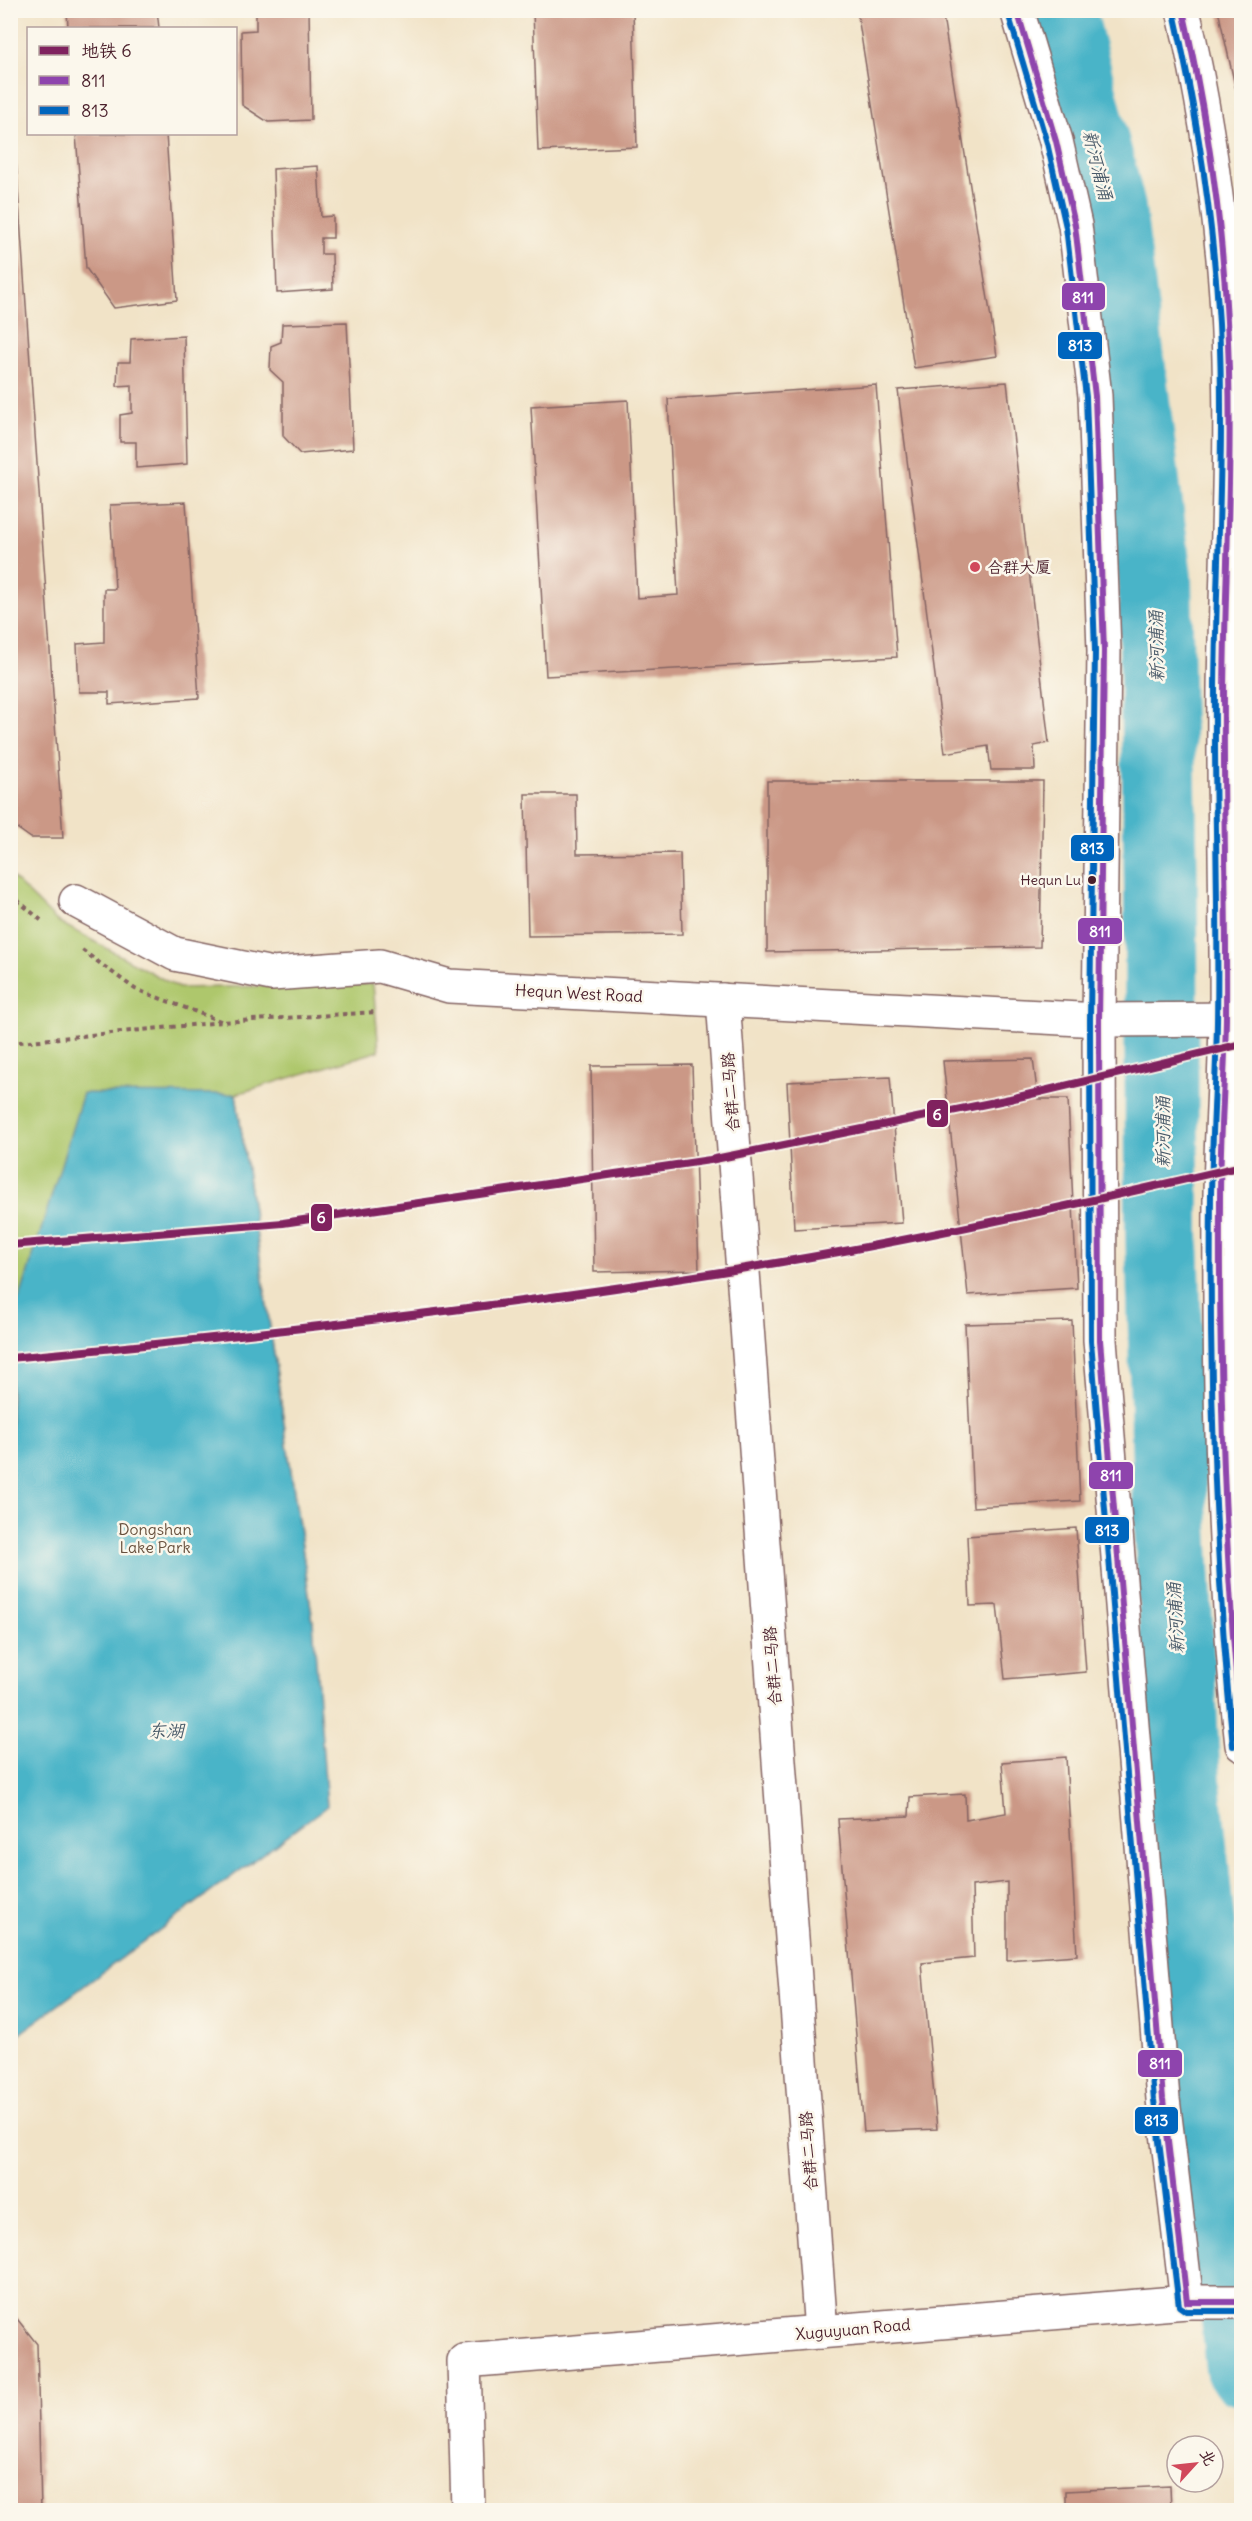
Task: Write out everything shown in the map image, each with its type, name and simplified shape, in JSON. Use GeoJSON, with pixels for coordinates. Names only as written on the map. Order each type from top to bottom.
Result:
{"type":"FeatureCollection","features":[{"type":"Feature","properties":{"kind":"street"},"geometry":{"type":"LineString","coordinates":[[1017,10],[1056,141],[1075,225],[1095,396],[1104,651],[1099,1020],[1100,1340],[1163,2099],[1187,2302]]}},
{"type":"Feature","properties":{"kind":"street"},"geometry":{"type":"LineString","coordinates":[[1183,10],[1195,63],[1215,187],[1224,273],[1234,327],[1229,461],[1224,759],[1234,1019],[1220,1195],[1224,1462],[1242,1745]]}},
{"type":"Feature","properties":{"kind":"street","name":"Hequn West Road"},"geometry":{"type":"LineString","coordinates":[[76,901],[175,954],[272,974],[380,966],[449,986],[1099,1020],[1234,1019]]}},
{"type":"Feature","properties":{"kind":"street","name":"合群二马路"},"geometry":{"type":"LineString","coordinates":[[723,1000],[822,2332]]}},
{"type":"Feature","properties":{"kind":"street","name":"Xuguyuan Road"},"geometry":{"type":"LineString","coordinates":[[468,2511],[464,2361],[1187,2302],[1242,2302]]}},
{"type":"Feature","properties":{"kind":"path"},"geometry":{"type":"LineString","coordinates":[[10,1043],[223,1022]]}},
{"type":"Feature","properties":{"kind":"green space","name":"东湖"},"geometry":{"type":"Polygon","coordinates":[[[10,875],[57,921],[179,988],[373,984],[379,1051],[236,1094],[313,1622],[10,1773],[10,875]]]}},
{"type":"Feature","properties":{"kind":"water","name":"东湖"},"geometry":{"type":"Polygon","coordinates":[[[83,1093],[236,1094],[313,1622],[327,1806],[11,2040],[11,1314],[21,1295],[83,1093]]]}},
{"type":"Feature","properties":{"kind":"building"},"geometry":{"type":"Polygon","coordinates":[[[67,10],[157,10],[159,27],[68,27],[67,10]]]}},
{"type":"Feature","properties":{"kind":"building"},"geometry":{"type":"Polygon","coordinates":[[[256,10],[309,10],[311,120],[268,122],[242,105],[241,31],[256,30],[256,10]]]}},
{"type":"Feature","properties":{"kind":"building"},"geometry":{"type":"Polygon","coordinates":[[[533,10],[633,10],[637,147],[538,151],[533,10]]]}},
{"type":"Feature","properties":{"kind":"building"},"geometry":{"type":"Polygon","coordinates":[[[857,10],[942,10],[997,356],[914,368],[857,10]]]}},
{"type":"Feature","properties":{"kind":"building"},"geometry":{"type":"Polygon","coordinates":[[[1218,10],[1242,10],[1242,88],[1236,90],[1218,10]]]}},
{"type":"Feature","properties":{"kind":"building"},"geometry":{"type":"Polygon","coordinates":[[[10,103],[12,103],[63,838],[31,838],[10,823],[10,103]]]}},
{"type":"Feature","properties":{"kind":"building"},"geometry":{"type":"Polygon","coordinates":[[[76,135],[166,135],[177,300],[114,308],[86,268],[76,135]]]}},
{"type":"Feature","properties":{"kind":"building"},"geometry":{"type":"Polygon","coordinates":[[[318,166],[321,217],[333,216],[333,238],[321,238],[321,254],[332,254],[333,289],[277,293],[273,169],[318,166]]]}},
{"type":"Feature","properties":{"kind":"building"},"geometry":{"type":"Polygon","coordinates":[[[347,322],[353,449],[300,454],[283,436],[283,382],[270,370],[271,346],[281,342],[282,324],[347,322]]]}},
{"type":"Feature","properties":{"kind":"building"},"geometry":{"type":"Polygon","coordinates":[[[184,336],[187,464],[136,468],[136,442],[120,442],[120,415],[132,413],[132,385],[117,386],[118,362],[130,362],[131,339],[184,336]]]}},
{"type":"Feature","properties":{"kind":"building","name":"合群大厦"},"geometry":{"type":"Polygon","coordinates":[[[1007,382],[1049,743],[1034,746],[1035,770],[991,770],[988,746],[945,753],[898,390],[1007,382]]]}},
{"type":"Feature","properties":{"kind":"building"},"geometry":{"type":"Polygon","coordinates":[[[876,385],[897,657],[546,676],[531,406],[628,400],[637,598],[678,595],[668,399],[876,385]]]}},
{"type":"Feature","properties":{"kind":"building"},"geometry":{"type":"Polygon","coordinates":[[[186,502],[199,698],[109,704],[109,692],[79,692],[77,644],[104,642],[104,589],[115,589],[110,505],[186,502]]]}},
{"type":"Feature","properties":{"kind":"building"},"geometry":{"type":"Polygon","coordinates":[[[767,781],[1043,781],[1040,947],[767,952],[767,781]]]}},
{"type":"Feature","properties":{"kind":"building"},"geometry":{"type":"Polygon","coordinates":[[[525,794],[576,794],[577,854],[680,853],[682,934],[528,936],[525,794]]]}},
{"type":"Feature","properties":{"kind":"building"},"geometry":{"type":"Polygon","coordinates":[[[1033,1059],[1038,1099],[1068,1099],[1077,1288],[968,1295],[943,1061],[1033,1059]]]}},
{"type":"Feature","properties":{"kind":"building"},"geometry":{"type":"Polygon","coordinates":[[[692,1065],[699,1270],[594,1272],[591,1066],[692,1065]]]}},
{"type":"Feature","properties":{"kind":"building"},"geometry":{"type":"Polygon","coordinates":[[[890,1077],[902,1223],[794,1229],[787,1082],[890,1077]]]}},
{"type":"Feature","properties":{"kind":"building"},"geometry":{"type":"Polygon","coordinates":[[[1072,1321],[1080,1501],[973,1507],[965,1324],[1072,1321]]]}},
{"type":"Feature","properties":{"kind":"building"},"geometry":{"type":"Polygon","coordinates":[[[1076,1528],[1086,1672],[1005,1679],[997,1605],[970,1606],[967,1536],[1076,1528]]]}},
{"type":"Feature","properties":{"kind":"building"},"geometry":{"type":"Polygon","coordinates":[[[1066,1757],[1077,1955],[1007,1960],[1007,1882],[972,1886],[974,1958],[922,1963],[937,2129],[864,2132],[838,1819],[909,1816],[910,1797],[965,1794],[966,1820],[1006,1813],[1002,1762],[1066,1757]]]}},
{"type":"Feature","properties":{"kind":"building"},"geometry":{"type":"Polygon","coordinates":[[[10,2310],[37,2344],[41,2510],[10,2510],[10,2310]]]}},
{"type":"Feature","properties":{"kind":"building"},"geometry":{"type":"Polygon","coordinates":[[[1165,2486],[1165,2494],[1170,2494],[1171,2510],[1066,2510],[1066,2491],[1165,2486]]]}},
{"type":"Feature","properties":{"kind":"waterway","name":"新河浦涌"},"geometry":{"type":"LineString","coordinates":[[1059,10],[1109,209],[1155,578],[1161,889],[1162,1233],[1170,1506],[1184,1785],[1242,2368]]}},
{"type":"Feature","properties":{"kind":"metro line","name":"6"},"geometry":{"type":"LineString","coordinates":[[10,1245],[283,1223],[710,1160],[1010,1099],[1242,1044]]}},
{"type":"Feature","properties":{"kind":"metro line","name":"6"},"geometry":{"type":"LineString","coordinates":[[10,1358],[204,1339],[590,1292],[782,1262],[955,1230],[1242,1166]]}},
{"type":"Feature","properties":{"kind":"transit line","name":"811"},"geometry":{"type":"LineString","coordinates":[[1017,10],[1056,141],[1075,225],[1095,396],[1104,651],[1099,1020],[1100,1340],[1163,2099],[1187,2302],[1242,2302]]}},
{"type":"Feature","properties":{"kind":"transit line","name":"811"},"geometry":{"type":"LineString","coordinates":[[1183,10],[1206,126],[1217,203],[1225,282],[1229,368],[1224,695],[1226,1018],[1220,1177],[1220,1335],[1227,1538],[1242,1740]]}},
{"type":"Feature","properties":{"kind":"transit line","name":"813"},"geometry":{"type":"LineString","coordinates":[[1174,12],[1197,128],[1208,205],[1221,369],[1215,690],[1217,980],[1211,1196],[1211,1334],[1214,1471],[1233,1746]]}},
{"type":"Feature","properties":{"kind":"transit line","name":"813"},"geometry":{"type":"LineString","coordinates":[[1008,13],[1047,143],[1066,227],[1086,397],[1095,651],[1090,1020],[1091,1341],[1154,2100],[1179,2306],[1186,2311],[1242,2311]]}},
{"type":"Feature","properties":{"kind":"place","name":"合群大厦"},"geometry":{"type":"Point","coordinates":[975,567]}},
{"type":"Feature","properties":{"kind":"place","name":"Hequn Lu"},"geometry":{"type":"Point","coordinates":[1092,880]}},
{"type":"Feature","properties":{"kind":"park label","name":"Dongshan Lake Park"},"geometry":{"type":"Point","coordinates":[155,1538]}}]}
